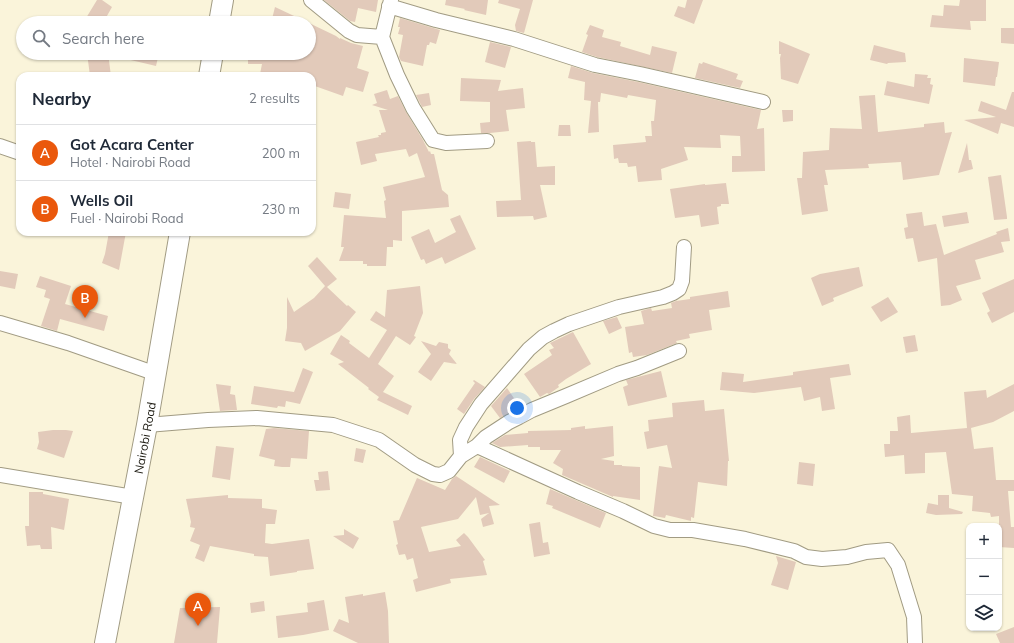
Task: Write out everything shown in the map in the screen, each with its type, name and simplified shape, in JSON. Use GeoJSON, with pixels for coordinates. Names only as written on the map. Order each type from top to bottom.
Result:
{"type":"FeatureCollection","features":[{"type":"Feature","properties":{"kind":"highway"},"geometry":{"type":"LineString","coordinates":[[212,16],[215,0]]}},
{"type":"Feature","properties":{"kind":"highway"},"geometry":{"type":"LineString","coordinates":[[220,16],[223,0]]}},
{"type":"Feature","properties":{"kind":"highway"},"geometry":{"type":"LineString","coordinates":[[203,72],[205,60]]}},
{"type":"Feature","properties":{"kind":"highway"},"geometry":{"type":"LineString","coordinates":[[210,72],[212,60]]}},
{"type":"Feature","properties":{"kind":"highway","name":"Nairobi Road"},"geometry":{"type":"LineString","coordinates":[[99,643],[173,236]]}},
{"type":"Feature","properties":{"kind":"highway","name":"Nairobi Road"},"geometry":{"type":"LineString","coordinates":[[105,643],[147,425],[179,236]]}},
{"type":"Feature","properties":{"kind":"street"},"geometry":{"type":"LineString","coordinates":[[311,0],[349,31],[357,35],[382,37]]}},
{"type":"Feature","properties":{"kind":"street"},"geometry":{"type":"LineString","coordinates":[[487,140],[446,143],[433,140],[413,108],[397,75],[382,37],[390,3],[436,20],[514,39],[595,65],[763,102]]}},
{"type":"Feature","properties":{"kind":"street"},"geometry":{"type":"LineString","coordinates":[[0,146],[16,152]]}},
{"type":"Feature","properties":{"kind":"street"},"geometry":{"type":"LineString","coordinates":[[461,456],[460,440],[466,426],[481,404],[529,349],[543,337],[569,324],[619,307],[663,297],[673,293],[679,289],[682,281],[684,247]]}},
{"type":"Feature","properties":{"kind":"street"},"geometry":{"type":"LineString","coordinates":[[0,323],[68,342],[148,371]]}},
{"type":"Feature","properties":{"kind":"street"},"geometry":{"type":"LineString","coordinates":[[147,425],[257,418],[333,425],[379,440],[415,465],[433,474],[440,475],[448,471],[461,456],[477,446],[486,437],[509,422],[532,410],[618,374],[679,351]]}},
{"type":"Feature","properties":{"kind":"street"},"geometry":{"type":"LineString","coordinates":[[477,446],[654,526],[670,530],[693,530],[745,539],[794,552],[806,557],[822,559],[847,557],[866,552],[888,550],[898,564],[914,617],[915,643]]}},
{"type":"Feature","properties":{"kind":"street"},"geometry":{"type":"LineString","coordinates":[[0,475],[127,496]]}},
{"type":"Feature","properties":{"kind":"building"},"geometry":{"type":"Polygon","coordinates":[[[97,0],[102,0],[112,7],[107,16],[87,16],[97,0]]]}},
{"type":"Feature","properties":{"kind":"building"},"geometry":{"type":"Polygon","coordinates":[[[324,0],[378,0],[376,12],[358,8],[355,22],[350,21],[324,0]]]}},
{"type":"Feature","properties":{"kind":"building"},"geometry":{"type":"Polygon","coordinates":[[[446,0],[488,0],[486,15],[445,5],[446,0]]]}},
{"type":"Feature","properties":{"kind":"building"},"geometry":{"type":"Polygon","coordinates":[[[499,0],[533,0],[524,33],[516,31],[515,25],[520,9],[498,3],[499,0]]]}},
{"type":"Feature","properties":{"kind":"building"},"geometry":{"type":"Polygon","coordinates":[[[687,0],[703,0],[694,24],[674,16],[678,6],[685,8],[687,0]]]}},
{"type":"Feature","properties":{"kind":"building"},"geometry":{"type":"Polygon","coordinates":[[[960,0],[986,0],[986,21],[970,21],[971,30],[930,27],[932,15],[943,16],[944,5],[959,6],[960,0]]]}},
{"type":"Feature","properties":{"kind":"building"},"geometry":{"type":"Polygon","coordinates":[[[275,7],[294,16],[273,16],[275,7]]]}},
{"type":"Feature","properties":{"kind":"building"},"geometry":{"type":"Polygon","coordinates":[[[400,18],[440,30],[436,44],[430,42],[429,45],[427,45],[423,66],[401,61],[399,57],[403,35],[398,34],[400,18]]]}},
{"type":"Feature","properties":{"kind":"building"},"geometry":{"type":"Polygon","coordinates":[[[590,25],[604,30],[602,37],[621,42],[620,46],[650,55],[652,46],[677,52],[672,73],[597,57],[582,52],[588,35],[586,34],[590,25]]]}},
{"type":"Feature","properties":{"kind":"building"},"geometry":{"type":"Polygon","coordinates":[[[316,26],[340,39],[363,46],[357,68],[369,72],[363,92],[346,87],[343,96],[316,86],[316,72],[260,72],[262,64],[248,64],[248,60],[316,60],[316,26]]]}},
{"type":"Feature","properties":{"kind":"building"},"geometry":{"type":"Polygon","coordinates":[[[1001,28],[1014,28],[1014,44],[1001,43],[1001,28]]]}},
{"type":"Feature","properties":{"kind":"building"},"geometry":{"type":"Polygon","coordinates":[[[779,41],[810,54],[798,84],[781,79],[781,54],[779,54],[779,41]]]}},
{"type":"Feature","properties":{"kind":"building"},"geometry":{"type":"Polygon","coordinates":[[[490,42],[511,47],[505,68],[485,62],[490,42]]]}},
{"type":"Feature","properties":{"kind":"building"},"geometry":{"type":"Polygon","coordinates":[[[874,45],[905,53],[906,62],[887,64],[870,60],[874,45]]]}},
{"type":"Feature","properties":{"kind":"building"},"geometry":{"type":"Polygon","coordinates":[[[964,58],[999,62],[995,86],[963,82],[964,58]]]}},
{"type":"Feature","properties":{"kind":"building"},"geometry":{"type":"Polygon","coordinates":[[[88,60],[109,60],[110,72],[89,72],[88,60]]]}},
{"type":"Feature","properties":{"kind":"building"},"geometry":{"type":"Polygon","coordinates":[[[131,60],[157,60],[156,66],[131,60]]]}},
{"type":"Feature","properties":{"kind":"building"},"geometry":{"type":"Polygon","coordinates":[[[703,62],[738,74],[736,79],[743,81],[740,88],[695,78],[699,63],[702,64],[703,62]]]}},
{"type":"Feature","properties":{"kind":"building"},"geometry":{"type":"Polygon","coordinates":[[[571,66],[593,73],[761,110],[757,129],[764,128],[765,171],[732,172],[732,156],[741,156],[740,136],[720,135],[721,148],[684,147],[688,160],[661,169],[662,180],[638,182],[636,166],[628,167],[627,163],[619,163],[618,158],[614,159],[613,145],[646,142],[645,136],[652,136],[651,121],[654,121],[656,100],[628,95],[627,98],[601,93],[600,102],[598,102],[599,132],[588,133],[591,101],[584,100],[585,82],[568,78],[571,66]]]}},
{"type":"Feature","properties":{"kind":"building"},"geometry":{"type":"Polygon","coordinates":[[[915,74],[928,75],[927,78],[931,78],[930,84],[933,85],[929,104],[884,95],[887,81],[914,87],[915,74]]]}},
{"type":"Feature","properties":{"kind":"building"},"geometry":{"type":"Polygon","coordinates":[[[461,78],[501,80],[498,91],[523,88],[525,108],[506,110],[509,131],[481,133],[480,123],[490,122],[490,102],[460,101],[461,78]]]}},
{"type":"Feature","properties":{"kind":"building"},"geometry":{"type":"Polygon","coordinates":[[[387,90],[390,99],[398,96],[429,152],[430,151],[431,154],[434,154],[442,190],[448,195],[449,207],[402,211],[402,241],[393,240],[393,247],[387,247],[386,266],[367,266],[367,264],[363,264],[363,261],[339,261],[344,247],[341,247],[344,215],[386,218],[384,201],[386,200],[383,187],[425,177],[417,153],[409,157],[406,149],[375,154],[377,161],[361,165],[356,142],[379,137],[378,135],[386,132],[379,110],[388,110],[372,105],[377,103],[374,94],[387,90]]]}},
{"type":"Feature","properties":{"kind":"building"},"geometry":{"type":"Polygon","coordinates":[[[1012,92],[1014,92],[1014,127],[1001,123],[998,134],[964,120],[996,117],[978,111],[981,101],[1006,110],[1012,92]]]}},
{"type":"Feature","properties":{"kind":"building"},"geometry":{"type":"Polygon","coordinates":[[[429,93],[431,105],[422,107],[416,95],[429,93]]]}},
{"type":"Feature","properties":{"kind":"building"},"geometry":{"type":"Polygon","coordinates":[[[875,95],[878,132],[924,127],[924,124],[944,122],[945,133],[952,132],[939,175],[903,180],[901,162],[868,164],[869,168],[825,170],[828,185],[824,185],[828,211],[802,215],[797,178],[802,178],[803,152],[829,150],[830,128],[862,129],[859,96],[875,95]]]}},
{"type":"Feature","properties":{"kind":"building"},"geometry":{"type":"Polygon","coordinates":[[[782,110],[793,110],[793,121],[783,122],[782,110]]]}},
{"type":"Feature","properties":{"kind":"building"},"geometry":{"type":"Polygon","coordinates":[[[559,125],[570,125],[571,136],[558,136],[559,125]]]}},
{"type":"Feature","properties":{"kind":"building"},"geometry":{"type":"Polygon","coordinates":[[[517,142],[535,142],[537,167],[555,166],[555,185],[540,185],[547,217],[534,220],[533,216],[497,217],[496,201],[521,200],[517,142]]]}},
{"type":"Feature","properties":{"kind":"building"},"geometry":{"type":"Polygon","coordinates":[[[967,143],[969,160],[971,160],[973,169],[958,173],[967,143]]]}},
{"type":"Feature","properties":{"kind":"building"},"geometry":{"type":"Polygon","coordinates":[[[1001,175],[1007,219],[994,220],[988,177],[1001,175]]]}},
{"type":"Feature","properties":{"kind":"building"},"geometry":{"type":"Polygon","coordinates":[[[726,183],[729,204],[721,204],[721,206],[717,207],[719,224],[701,227],[699,215],[675,218],[670,189],[705,184],[726,183]]]}},
{"type":"Feature","properties":{"kind":"building"},"geometry":{"type":"Polygon","coordinates":[[[335,192],[351,194],[349,209],[333,207],[335,192]]]}},
{"type":"Feature","properties":{"kind":"building"},"geometry":{"type":"Polygon","coordinates":[[[922,212],[924,226],[936,224],[944,255],[997,234],[996,232],[1008,228],[1010,241],[1001,242],[1004,252],[975,260],[981,279],[956,286],[962,300],[950,305],[941,306],[937,258],[918,262],[913,238],[906,239],[904,228],[908,227],[906,214],[922,212]]]}},
{"type":"Feature","properties":{"kind":"building"},"geometry":{"type":"Polygon","coordinates":[[[967,212],[969,223],[944,227],[942,216],[967,212]]]}},
{"type":"Feature","properties":{"kind":"building"},"geometry":{"type":"Polygon","coordinates":[[[460,215],[476,249],[445,264],[442,257],[426,264],[424,259],[421,260],[411,237],[429,229],[435,243],[456,232],[450,219],[460,215]]]}},
{"type":"Feature","properties":{"kind":"building"},"geometry":{"type":"Polygon","coordinates":[[[108,236],[125,236],[119,270],[102,263],[108,236]]]}},
{"type":"Feature","properties":{"kind":"building"},"geometry":{"type":"Polygon","coordinates":[[[317,257],[337,279],[327,287],[347,306],[348,305],[356,312],[340,331],[305,351],[301,343],[285,341],[287,328],[287,297],[294,312],[314,298],[325,286],[308,266],[317,257]]]}},
{"type":"Feature","properties":{"kind":"building"},"geometry":{"type":"Polygon","coordinates":[[[859,267],[863,286],[833,298],[834,301],[822,306],[811,278],[820,274],[859,267]]]}},
{"type":"Feature","properties":{"kind":"building"},"geometry":{"type":"Polygon","coordinates":[[[0,271],[18,274],[15,289],[0,286],[0,271]]]}},
{"type":"Feature","properties":{"kind":"building"},"geometry":{"type":"Polygon","coordinates":[[[40,276],[71,286],[65,304],[108,316],[104,331],[60,319],[57,331],[41,326],[50,299],[44,297],[46,290],[36,287],[40,276]]]}},
{"type":"Feature","properties":{"kind":"building"},"geometry":{"type":"Polygon","coordinates":[[[1014,279],[1014,312],[992,323],[987,313],[990,311],[982,293],[1014,279]]]}},
{"type":"Feature","properties":{"kind":"building"},"geometry":{"type":"Polygon","coordinates":[[[420,286],[423,313],[414,336],[416,337],[410,345],[396,336],[378,364],[394,376],[383,392],[412,406],[408,415],[377,400],[379,397],[338,364],[344,362],[330,354],[341,335],[369,358],[387,330],[370,320],[376,311],[385,317],[387,290],[420,286]]]}},
{"type":"Feature","properties":{"kind":"building"},"geometry":{"type":"Polygon","coordinates":[[[728,291],[730,307],[709,310],[712,330],[689,334],[690,338],[676,341],[677,343],[647,355],[633,357],[632,352],[629,353],[625,327],[644,324],[641,311],[651,308],[652,311],[672,308],[671,303],[676,301],[690,299],[690,297],[728,291]]]}},
{"type":"Feature","properties":{"kind":"building"},"geometry":{"type":"Polygon","coordinates":[[[888,297],[898,312],[881,322],[871,307],[888,297]]]}},
{"type":"Feature","properties":{"kind":"building"},"geometry":{"type":"Polygon","coordinates":[[[617,317],[622,328],[609,334],[603,321],[617,317]]]}},
{"type":"Feature","properties":{"kind":"building"},"geometry":{"type":"Polygon","coordinates":[[[573,332],[591,364],[566,379],[558,385],[559,387],[549,394],[547,393],[540,397],[524,374],[552,355],[549,350],[554,348],[550,343],[573,332]]]}},
{"type":"Feature","properties":{"kind":"building"},"geometry":{"type":"Polygon","coordinates":[[[915,335],[918,351],[906,353],[903,337],[915,335]]]}},
{"type":"Feature","properties":{"kind":"building"},"geometry":{"type":"Polygon","coordinates":[[[421,341],[436,346],[439,342],[448,344],[448,348],[451,350],[449,354],[457,364],[444,362],[431,381],[418,372],[431,354],[421,341]]]}},
{"type":"Feature","properties":{"kind":"building"},"geometry":{"type":"Polygon","coordinates":[[[849,364],[851,375],[830,378],[835,409],[822,411],[820,397],[804,401],[801,387],[754,393],[720,390],[722,372],[744,374],[743,382],[793,375],[793,372],[849,364]]]}},
{"type":"Feature","properties":{"kind":"building"},"geometry":{"type":"Polygon","coordinates":[[[303,368],[313,372],[300,404],[286,401],[285,407],[278,406],[277,408],[251,404],[254,386],[294,392],[303,368]]]}},
{"type":"Feature","properties":{"kind":"building"},"geometry":{"type":"Polygon","coordinates":[[[661,371],[667,397],[628,406],[623,387],[628,385],[626,380],[661,371]]]}},
{"type":"Feature","properties":{"kind":"building"},"geometry":{"type":"Polygon","coordinates":[[[474,380],[485,387],[474,399],[464,414],[457,409],[475,383],[473,381],[474,380]]]}},
{"type":"Feature","properties":{"kind":"building"},"geometry":{"type":"Polygon","coordinates":[[[216,384],[231,386],[230,394],[235,395],[237,410],[220,411],[216,384]]]}},
{"type":"Feature","properties":{"kind":"building"},"geometry":{"type":"Polygon","coordinates":[[[1014,384],[1014,411],[993,422],[971,428],[974,449],[993,447],[996,480],[1014,480],[1014,491],[1008,491],[1011,527],[1014,527],[1014,548],[1002,547],[1002,523],[999,523],[999,516],[991,517],[990,513],[972,511],[973,496],[952,494],[946,452],[925,453],[925,473],[905,474],[904,455],[885,457],[884,444],[890,444],[890,431],[898,431],[897,417],[910,415],[911,433],[967,428],[964,392],[986,390],[987,398],[1014,384]]]}},
{"type":"Feature","properties":{"kind":"building"},"geometry":{"type":"Polygon","coordinates":[[[507,388],[520,407],[500,418],[491,406],[507,388]]]}},
{"type":"Feature","properties":{"kind":"building"},"geometry":{"type":"Polygon","coordinates":[[[704,400],[705,411],[724,409],[729,461],[727,486],[698,482],[694,518],[691,517],[691,521],[666,515],[665,518],[653,516],[659,466],[672,468],[667,445],[647,449],[644,432],[649,431],[648,420],[673,417],[672,403],[704,400]]]}},
{"type":"Feature","properties":{"kind":"building"},"geometry":{"type":"Polygon","coordinates":[[[585,426],[585,429],[613,426],[614,456],[601,459],[614,461],[614,465],[640,467],[640,500],[613,497],[562,475],[563,469],[553,463],[561,450],[540,450],[540,447],[528,447],[528,445],[500,447],[492,443],[505,435],[528,433],[528,431],[571,430],[571,428],[585,426]]]}},
{"type":"Feature","properties":{"kind":"building"},"geometry":{"type":"Polygon","coordinates":[[[274,428],[309,431],[307,459],[291,458],[290,467],[282,467],[274,466],[275,460],[259,456],[266,429],[274,428]]]}},
{"type":"Feature","properties":{"kind":"building"},"geometry":{"type":"Polygon","coordinates":[[[53,430],[73,431],[64,458],[37,449],[39,442],[38,432],[53,430]]]}},
{"type":"Feature","properties":{"kind":"building"},"geometry":{"type":"Polygon","coordinates":[[[216,446],[234,448],[230,480],[212,477],[216,446]]]}},
{"type":"Feature","properties":{"kind":"building"},"geometry":{"type":"Polygon","coordinates":[[[356,448],[366,450],[363,463],[354,461],[356,448]]]}},
{"type":"Feature","properties":{"kind":"building"},"geometry":{"type":"Polygon","coordinates":[[[480,457],[510,471],[504,483],[474,467],[480,457]]]}},
{"type":"Feature","properties":{"kind":"building"},"geometry":{"type":"Polygon","coordinates":[[[799,462],[815,464],[813,486],[797,484],[799,462]]]}},
{"type":"Feature","properties":{"kind":"building"},"geometry":{"type":"Polygon","coordinates":[[[328,471],[330,490],[316,491],[314,480],[319,480],[318,472],[328,471]]]}},
{"type":"Feature","properties":{"kind":"building"},"geometry":{"type":"Polygon","coordinates":[[[456,476],[500,505],[489,506],[494,524],[483,527],[481,519],[489,513],[480,515],[476,497],[458,519],[421,527],[429,552],[461,546],[456,540],[464,533],[485,560],[483,561],[487,575],[450,579],[451,583],[416,592],[413,580],[418,578],[413,558],[407,560],[405,554],[399,555],[396,545],[398,544],[393,521],[399,520],[417,478],[445,490],[452,479],[456,476]]]}},
{"type":"Feature","properties":{"kind":"building"},"geometry":{"type":"Polygon","coordinates":[[[550,489],[606,513],[600,528],[552,508],[553,506],[546,504],[550,489]]]}},
{"type":"Feature","properties":{"kind":"building"},"geometry":{"type":"Polygon","coordinates":[[[29,492],[43,492],[43,494],[69,499],[64,530],[51,527],[52,549],[41,549],[40,545],[27,546],[25,526],[29,526],[29,492]]]}},
{"type":"Feature","properties":{"kind":"building"},"geometry":{"type":"Polygon","coordinates":[[[228,495],[228,498],[262,499],[262,508],[277,510],[275,524],[266,524],[265,543],[272,544],[309,539],[314,569],[270,576],[268,557],[254,556],[254,554],[210,546],[204,562],[195,558],[200,545],[190,541],[195,528],[190,527],[191,522],[186,499],[228,495]]]}},
{"type":"Feature","properties":{"kind":"building"},"geometry":{"type":"Polygon","coordinates":[[[938,495],[949,495],[949,508],[963,512],[962,514],[936,515],[926,513],[928,503],[938,505],[938,495]]]}},
{"type":"Feature","properties":{"kind":"building"},"geometry":{"type":"Polygon","coordinates":[[[540,522],[543,543],[548,542],[550,554],[534,557],[529,524],[540,522]]]}},
{"type":"Feature","properties":{"kind":"building"},"geometry":{"type":"Polygon","coordinates":[[[344,529],[359,538],[353,549],[333,536],[344,535],[344,529]]]}},
{"type":"Feature","properties":{"kind":"building"},"geometry":{"type":"Polygon","coordinates":[[[776,556],[796,562],[788,590],[771,585],[778,563],[776,556]]]}},
{"type":"Feature","properties":{"kind":"building"},"geometry":{"type":"Polygon","coordinates":[[[385,592],[388,611],[389,643],[358,643],[333,631],[339,619],[349,623],[345,597],[363,594],[363,596],[385,592]]]}},
{"type":"Feature","properties":{"kind":"building"},"geometry":{"type":"Polygon","coordinates":[[[324,600],[329,630],[278,638],[276,616],[308,612],[307,603],[324,600]]]}},
{"type":"Feature","properties":{"kind":"building"},"geometry":{"type":"Polygon","coordinates":[[[264,601],[265,611],[251,613],[250,603],[264,601]]]}},
{"type":"Feature","properties":{"kind":"building"},"geometry":{"type":"Polygon","coordinates":[[[220,607],[217,643],[174,643],[180,608],[220,607]]]}},
{"type":"Feature","properties":{"kind":"building"},"geometry":{"type":"Polygon","coordinates":[[[1014,627],[1014,643],[1000,643],[996,634],[1014,627]]]}},
{"type":"Feature","properties":{"kind":"place","name":"Wells Oil"},"geometry":{"type":"Point","coordinates":[85,318]}},
{"type":"Feature","properties":{"kind":"place","name":"Got Acara Center"},"geometry":{"type":"Point","coordinates":[198,626]}}]}
